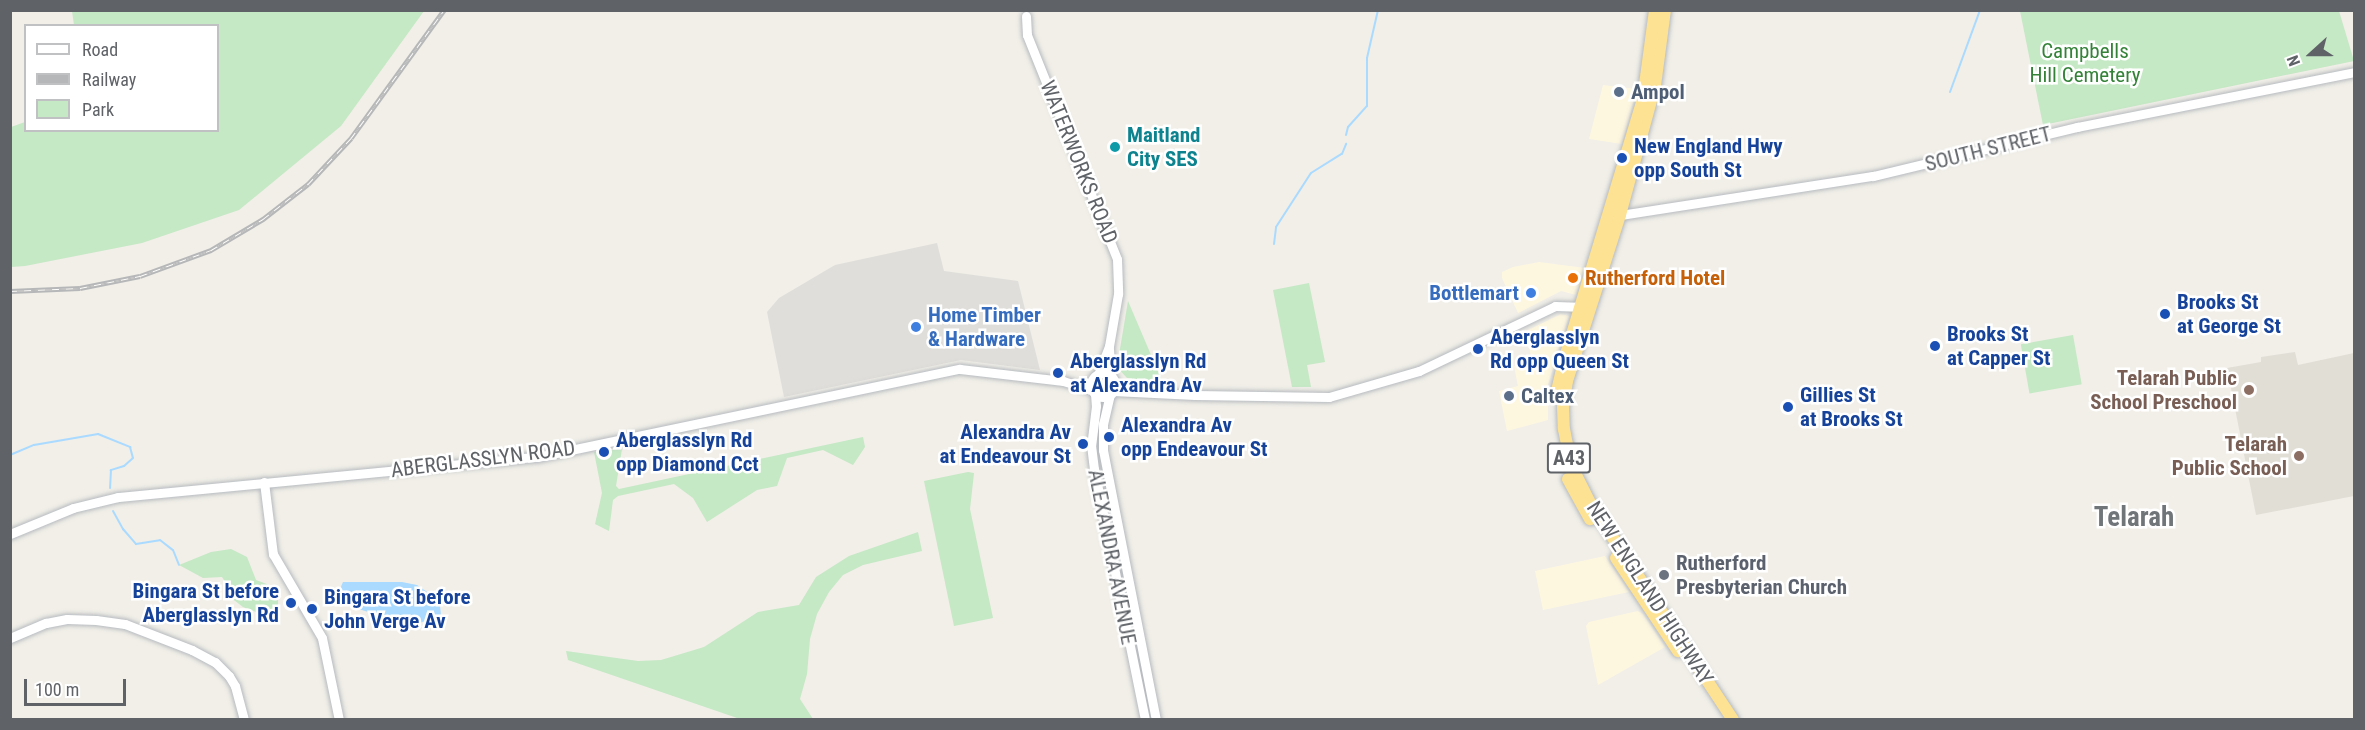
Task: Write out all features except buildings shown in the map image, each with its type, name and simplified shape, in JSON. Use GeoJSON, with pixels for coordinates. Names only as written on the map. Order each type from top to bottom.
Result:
{"type":"FeatureCollection","features":[{"type":"Feature","properties":{"kind":"highway","name":"NEW ENGLAND HIGHWAY"},"geometry":{"type":"LineString","coordinates":[[1654,10],[1645,93],[1563,364],[1556,403],[1556,431],[1564,468],[1581,505],[1724,720]]}},
{"type":"Feature","properties":{"kind":"highway","name":"NEW ENGLAND HIGHWAY"},"geometry":{"type":"LineString","coordinates":[[1665,10],[1655,86],[1620,215],[1565,395],[1564,429],[1571,465],[1590,503],[1733,720]]}},
{"type":"Feature","properties":{"kind":"main road","name":"WATERWORKS ROAD"},"geometry":{"type":"LineString","coordinates":[[1026,16],[1028,34],[1117,259],[1118,294],[1109,346],[1097,375]]}},
{"type":"Feature","properties":{"kind":"main road","name":"SOUTH STREET"},"geometry":{"type":"LineString","coordinates":[[1620,215],[1884,174],[2076,127],[2355,72]]}},
{"type":"Feature","properties":{"kind":"main road"},"geometry":{"type":"LineString","coordinates":[[1143,391],[1112,378],[1097,375],[1092,381],[1094,392],[1104,396],[1111,392],[1143,391],[1195,395],[1329,397],[1430,366],[1555,306],[1568,305],[1580,308],[1593,299]]}},
{"type":"Feature","properties":{"kind":"main road","name":"WATERWORKS ROAD"},"geometry":{"type":"LineString","coordinates":[[1109,346],[1112,378]]}},
{"type":"Feature","properties":{"kind":"main road","name":"ABERGLASSLYN ROAD"},"geometry":{"type":"LineString","coordinates":[[10,534],[72,508],[118,497],[537,457],[960,369],[1062,381],[1094,392]]}},
{"type":"Feature","properties":{"kind":"main road","name":"ABERGLASSLYN ROAD"},"geometry":{"type":"LineString","coordinates":[[1062,381],[1097,375]]}},
{"type":"Feature","properties":{"kind":"main road"},"geometry":{"type":"LineString","coordinates":[[1111,392],[1112,378]]}},
{"type":"Feature","properties":{"kind":"main road","name":"ALEXANDRA AVENUE"},"geometry":{"type":"LineString","coordinates":[[1094,392],[1096,406],[1091,445],[1094,469],[1144,720]]}},
{"type":"Feature","properties":{"kind":"main road","name":"ALEXANDRA AVENUE"},"geometry":{"type":"LineString","coordinates":[[1111,392],[1103,424],[1103,450],[1156,720]]}},
{"type":"Feature","properties":{"kind":"main road"},"geometry":{"type":"LineString","coordinates":[[264,482],[273,554],[322,638],[339,720]]}},
{"type":"Feature","properties":{"kind":"main road"},"geometry":{"type":"LineString","coordinates":[[10,638],[46,623],[67,619],[125,624],[192,650],[215,662],[235,686],[244,720]]}},
{"type":"Feature","properties":{"kind":"shaded area"},"geometry":{"type":"Polygon","coordinates":[[[1603,85],[1637,89],[1622,144],[1589,139],[1603,85]]]}},
{"type":"Feature","properties":{"kind":"shaded area"},"geometry":{"type":"Polygon","coordinates":[[[937,243],[944,271],[1018,281],[1040,370],[961,360],[784,397],[767,312],[779,298],[835,265],[937,243]]]}},
{"type":"Feature","properties":{"kind":"shaded area"},"geometry":{"type":"Polygon","coordinates":[[[1539,262],[1585,268],[1576,295],[1561,291],[1518,313],[1502,278],[1502,272],[1513,267],[1539,262]]]}},
{"type":"Feature","properties":{"kind":"shaded area"},"geometry":{"type":"Polygon","coordinates":[[[1561,314],[1569,316],[1548,385],[1548,420],[1507,431],[1499,391],[1518,386],[1514,366],[1532,362],[1526,331],[1561,314]]]}},
{"type":"Feature","properties":{"kind":"shaded area","name":"Telarah Public School"},"geometry":{"type":"Polygon","coordinates":[[[2295,352],[2298,365],[2354,353],[2354,496],[2256,515],[2227,368],[2261,362],[2261,357],[2295,352]]]}},
{"type":"Feature","properties":{"kind":"shaded area"},"geometry":{"type":"Polygon","coordinates":[[[1605,556],[1629,592],[1543,610],[1535,571],[1605,556]]]}},
{"type":"Feature","properties":{"kind":"shaded area"},"geometry":{"type":"Polygon","coordinates":[[[1638,611],[1643,614],[1665,647],[1598,685],[1586,626],[1589,622],[1638,611]]]}},
{"type":"Feature","properties":{"kind":"green space"},"geometry":{"type":"Polygon","coordinates":[[[72,10],[424,11],[341,126],[239,210],[142,243],[11,267],[11,127],[24,122],[24,132],[219,132],[219,24],[74,24],[72,10]]]}},
{"type":"Feature","properties":{"kind":"green space","name":"Campbells Hill Cemetery"},"geometry":{"type":"Polygon","coordinates":[[[2020,11],[2339,11],[2354,61],[2043,125],[2020,11]]]}},
{"type":"Feature","properties":{"kind":"green space"},"geometry":{"type":"Polygon","coordinates":[[[1309,283],[1325,362],[1307,365],[1311,387],[1292,387],[1273,290],[1309,283]]]}},
{"type":"Feature","properties":{"kind":"green space"},"geometry":{"type":"Polygon","coordinates":[[[1128,301],[1163,383],[1127,378],[1117,367],[1128,301]]]}},
{"type":"Feature","properties":{"kind":"green space"},"geometry":{"type":"Polygon","coordinates":[[[2073,335],[2082,384],[2029,393],[2021,344],[2073,335]]]}},
{"type":"Feature","properties":{"kind":"green space"},"geometry":{"type":"Polygon","coordinates":[[[863,437],[865,447],[853,465],[823,450],[787,458],[777,486],[757,490],[707,522],[693,498],[674,484],[618,496],[613,500],[609,531],[595,524],[602,493],[594,452],[622,449],[616,486],[619,489],[863,437]]]}},
{"type":"Feature","properties":{"kind":"green space"},"geometry":{"type":"Polygon","coordinates":[[[968,472],[974,473],[970,509],[993,618],[954,626],[924,481],[968,472]]]}},
{"type":"Feature","properties":{"kind":"green space"},"geometry":{"type":"Polygon","coordinates":[[[918,532],[922,551],[863,565],[843,575],[829,592],[817,614],[810,639],[807,674],[800,699],[813,719],[740,719],[568,660],[566,651],[638,661],[661,660],[704,647],[758,612],[799,605],[816,577],[849,556],[918,532]]]}},
{"type":"Feature","properties":{"kind":"green space"},"geometry":{"type":"Polygon","coordinates":[[[231,549],[247,557],[256,580],[272,586],[278,594],[278,606],[273,613],[261,614],[243,607],[230,597],[229,588],[222,577],[203,578],[179,565],[211,552],[231,549]]]}},
{"type":"Feature","properties":{"kind":"water"},"geometry":{"type":"Polygon","coordinates":[[[343,582],[402,582],[417,585],[430,594],[440,606],[441,615],[417,624],[403,623],[346,605],[342,600],[340,589],[343,582]]]}},
{"type":"Feature","properties":{"kind":"waterway"},"geometry":{"type":"LineString","coordinates":[[1346,135],[1348,127],[1367,106],[1367,58],[1378,10]]}},
{"type":"Feature","properties":{"kind":"waterway"},"geometry":{"type":"LineString","coordinates":[[1950,92],[1980,10]]}},
{"type":"Feature","properties":{"kind":"waterway"},"geometry":{"type":"LineString","coordinates":[[1274,244],[1276,227],[1311,173],[1342,154],[1346,144]]}},
{"type":"Feature","properties":{"kind":"waterway"},"geometry":{"type":"LineString","coordinates":[[10,455],[34,445],[98,434],[130,447],[133,458],[124,466],[111,470],[110,488]]}},
{"type":"Feature","properties":{"kind":"waterway"},"geometry":{"type":"LineString","coordinates":[[113,511],[123,529],[136,544],[160,540],[173,550],[179,565]]}},
{"type":"Feature","properties":{"kind":"railway"},"geometry":{"type":"LineString","coordinates":[[10,291],[80,288],[140,276],[211,250],[263,219],[308,184],[351,138],[444,10]]}},
{"type":"Feature","properties":{"kind":"place","name":"Ampol"},"geometry":{"type":"Point","coordinates":[1619,92]}},
{"type":"Feature","properties":{"kind":"place","name":"Maitland City SES"},"geometry":{"type":"Point","coordinates":[1115,147]}},
{"type":"Feature","properties":{"kind":"place","name":"New England Hwy opp South St"},"geometry":{"type":"Point","coordinates":[1622,158]}},
{"type":"Feature","properties":{"kind":"place","name":"Rutherford Hotel"},"geometry":{"type":"Point","coordinates":[1573,278]}},
{"type":"Feature","properties":{"kind":"place","name":"Bottlemart"},"geometry":{"type":"Point","coordinates":[1531,293]}},
{"type":"Feature","properties":{"kind":"place","name":"Brooks St at George St"},"geometry":{"type":"Point","coordinates":[2165,314]}},
{"type":"Feature","properties":{"kind":"place","name":"Home Timber & Hardware"},"geometry":{"type":"Point","coordinates":[916,327]}},
{"type":"Feature","properties":{"kind":"place","name":"Brooks St at Capper St"},"geometry":{"type":"Point","coordinates":[1935,346]}},
{"type":"Feature","properties":{"kind":"place","name":"Aberglasslyn Rd opp Queen St"},"geometry":{"type":"Point","coordinates":[1478,349]}},
{"type":"Feature","properties":{"kind":"place","name":"Aberglasslyn Rd at Alexandra Av"},"geometry":{"type":"Point","coordinates":[1058,373]}},
{"type":"Feature","properties":{"kind":"place","name":"Telarah Public School Preschool"},"geometry":{"type":"Point","coordinates":[2249,390]}},
{"type":"Feature","properties":{"kind":"place","name":"Caltex"},"geometry":{"type":"Point","coordinates":[1509,396]}},
{"type":"Feature","properties":{"kind":"place","name":"Gillies St at Brooks St"},"geometry":{"type":"Point","coordinates":[1788,407]}},
{"type":"Feature","properties":{"kind":"place","name":"Alexandra Av opp Endeavour St"},"geometry":{"type":"Point","coordinates":[1109,437]}},
{"type":"Feature","properties":{"kind":"place","name":"Alexandra Av at Endeavour St"},"geometry":{"type":"Point","coordinates":[1083,444]}},
{"type":"Feature","properties":{"kind":"place","name":"Aberglasslyn Rd opp Diamond Cct"},"geometry":{"type":"Point","coordinates":[604,452]}},
{"type":"Feature","properties":{"kind":"place","name":"Telarah Public School"},"geometry":{"type":"Point","coordinates":[2299,456]}},
{"type":"Feature","properties":{"kind":"place","name":"Rutherford Presbyterian Church"},"geometry":{"type":"Point","coordinates":[1664,575]}},
{"type":"Feature","properties":{"kind":"place","name":"Bingara St before Aberglasslyn Rd"},"geometry":{"type":"Point","coordinates":[291,603]}},
{"type":"Feature","properties":{"kind":"place","name":"Bingara St before John Verge Av"},"geometry":{"type":"Point","coordinates":[312,609]}},
{"type":"Feature","properties":{"kind":"district","name":"Telarah"},"geometry":{"type":"Point","coordinates":[2134,518]}}]}
